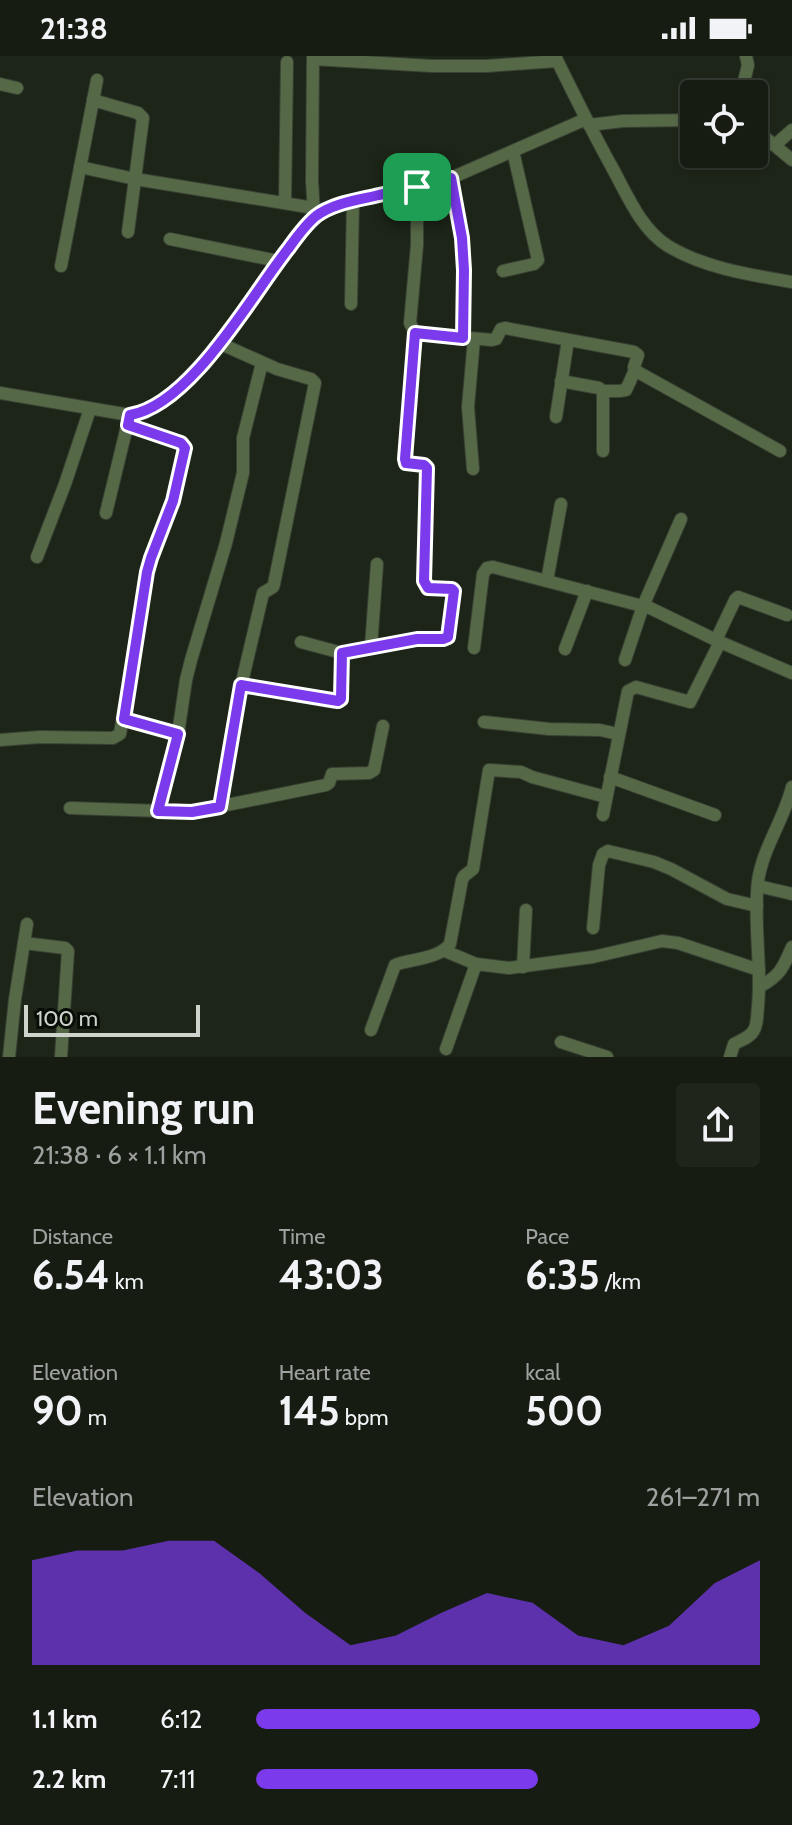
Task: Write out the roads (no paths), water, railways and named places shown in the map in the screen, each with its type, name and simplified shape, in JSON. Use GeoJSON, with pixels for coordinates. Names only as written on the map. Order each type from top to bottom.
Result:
{"type":"FeatureCollection","features":[{"type":"Feature","properties":{"kind":"street"},"geometry":{"type":"LineString","coordinates":[[744,80],[748,65],[746,56]]}},
{"type":"Feature","properties":{"kind":"street"},"geometry":{"type":"LineString","coordinates":[[129,420],[171,396],[219,343],[314,213],[313,58],[432,66],[487,66],[556,58],[634,207],[659,240],[681,253],[718,266],[792,282]]}},
{"type":"Feature","properties":{"kind":"street"},"geometry":{"type":"LineString","coordinates":[[285,203],[287,62]]}},
{"type":"Feature","properties":{"kind":"street"},"geometry":{"type":"LineString","coordinates":[[61,266],[97,80]]}},
{"type":"Feature","properties":{"kind":"street"},"geometry":{"type":"LineString","coordinates":[[0,84],[17,88]]}},
{"type":"Feature","properties":{"kind":"street"},"geometry":{"type":"LineString","coordinates":[[93,100],[142,116],[128,232]]}},
{"type":"Feature","properties":{"kind":"street"},"geometry":{"type":"LineString","coordinates":[[80,167],[285,203],[314,213],[451,178],[587,122],[680,120]]}},
{"type":"Feature","properties":{"kind":"street"},"geometry":{"type":"LineString","coordinates":[[775,145],[792,130]]}},
{"type":"Feature","properties":{"kind":"street"},"geometry":{"type":"LineString","coordinates":[[768,140],[792,160]]}},
{"type":"Feature","properties":{"kind":"street"},"geometry":{"type":"LineString","coordinates":[[503,271],[534,264],[538,260],[513,151]]}},
{"type":"Feature","properties":{"kind":"street"},"geometry":{"type":"LineString","coordinates":[[451,178],[462,238],[473,469]]}},
{"type":"Feature","properties":{"kind":"street"},"geometry":{"type":"LineString","coordinates":[[301,642],[342,653],[417,639],[446,638],[453,589],[428,588],[425,584],[427,468],[406,463],[405,459],[415,333],[410,323],[417,245],[417,187]]}},
{"type":"Feature","properties":{"kind":"street"},"geometry":{"type":"LineString","coordinates":[[351,304],[353,201]]}},
{"type":"Feature","properties":{"kind":"street"},"geometry":{"type":"LineString","coordinates":[[170,239],[278,261]]}},
{"type":"Feature","properties":{"kind":"street"},"geometry":{"type":"LineString","coordinates":[[415,333],[493,340],[505,328],[636,352],[638,356],[626,390],[603,391],[561,381]]}},
{"type":"Feature","properties":{"kind":"street"},"geometry":{"type":"LineString","coordinates":[[556,417],[568,340]]}},
{"type":"Feature","properties":{"kind":"street"},"geometry":{"type":"LineString","coordinates":[[219,343],[315,383],[274,584],[263,593],[241,685],[220,807]]}},
{"type":"Feature","properties":{"kind":"street"},"geometry":{"type":"LineString","coordinates":[[158,811],[178,734],[188,670],[226,543],[243,473],[243,438],[262,363]]}},
{"type":"Feature","properties":{"kind":"street"},"geometry":{"type":"LineString","coordinates":[[635,370],[780,451]]}},
{"type":"Feature","properties":{"kind":"street"},"geometry":{"type":"LineString","coordinates":[[603,391],[603,451]]}},
{"type":"Feature","properties":{"kind":"street"},"geometry":{"type":"LineString","coordinates":[[0,393],[90,409],[129,420],[181,443],[185,448],[173,501],[147,572],[120,734],[113,738],[0,740]]}},
{"type":"Feature","properties":{"kind":"street"},"geometry":{"type":"LineString","coordinates":[[37,557],[90,409]]}},
{"type":"Feature","properties":{"kind":"street"},"geometry":{"type":"LineString","coordinates":[[106,513],[129,420]]}},
{"type":"Feature","properties":{"kind":"street"},"geometry":{"type":"LineString","coordinates":[[547,581],[561,504]]}},
{"type":"Feature","properties":{"kind":"street"},"geometry":{"type":"LineString","coordinates":[[625,660],[643,606],[681,519]]}},
{"type":"Feature","properties":{"kind":"street"},"geometry":{"type":"LineString","coordinates":[[371,647],[377,564]]}},
{"type":"Feature","properties":{"kind":"street"},"geometry":{"type":"LineString","coordinates":[[474,648],[485,570],[493,567],[659,611],[792,673]]}},
{"type":"Feature","properties":{"kind":"street"},"geometry":{"type":"LineString","coordinates":[[565,649],[587,591]]}},
{"type":"Feature","properties":{"kind":"street"},"geometry":{"type":"LineString","coordinates":[[603,815],[626,695],[630,689],[636,687],[690,702],[738,597],[787,615]]}},
{"type":"Feature","properties":{"kind":"street"},"geometry":{"type":"LineString","coordinates":[[241,685],[339,701],[342,653]]}},
{"type":"Feature","properties":{"kind":"street"},"geometry":{"type":"LineString","coordinates":[[124,719],[178,734]]}},
{"type":"Feature","properties":{"kind":"street"},"geometry":{"type":"LineString","coordinates":[[484,722],[618,734]]}},
{"type":"Feature","properties":{"kind":"street"},"geometry":{"type":"LineString","coordinates":[[70,808],[192,812],[326,785],[332,774],[371,773],[383,726]]}},
{"type":"Feature","properties":{"kind":"street"},"geometry":{"type":"LineString","coordinates":[[445,951],[451,939],[462,880],[473,869],[489,770],[521,772],[606,797]]}},
{"type":"Feature","properties":{"kind":"street"},"geometry":{"type":"LineString","coordinates":[[610,777],[715,815]]}},
{"type":"Feature","properties":{"kind":"street"},"geometry":{"type":"LineString","coordinates":[[730,1057],[734,1044],[754,1030],[759,987],[757,906],[761,864],[785,811],[792,787]]}},
{"type":"Feature","properties":{"kind":"street"},"geometry":{"type":"LineString","coordinates":[[593,928],[599,865],[603,854],[608,851],[654,862],[727,899],[757,906]]}},
{"type":"Feature","properties":{"kind":"street"},"geometry":{"type":"LineString","coordinates":[[758,886],[792,894]]}},
{"type":"Feature","properties":{"kind":"street"},"geometry":{"type":"LineString","coordinates":[[523,967],[526,910]]}},
{"type":"Feature","properties":{"kind":"street"},"geometry":{"type":"LineString","coordinates":[[9,1057],[27,924]]}},
{"type":"Feature","properties":{"kind":"street"},"geometry":{"type":"LineString","coordinates":[[371,1030],[395,965],[445,951],[476,964],[505,968],[602,955],[662,941],[678,943],[759,970]]}},
{"type":"Feature","properties":{"kind":"street"},"geometry":{"type":"LineString","coordinates":[[24,943],[65,948],[68,951],[61,1057]]}},
{"type":"Feature","properties":{"kind":"street"},"geometry":{"type":"LineString","coordinates":[[759,987],[779,973],[792,947]]}},
{"type":"Feature","properties":{"kind":"street"},"geometry":{"type":"LineString","coordinates":[[446,1049],[476,964]]}},
{"type":"Feature","properties":{"kind":"street"},"geometry":{"type":"LineString","coordinates":[[561,1042],[607,1057]]}}]}
